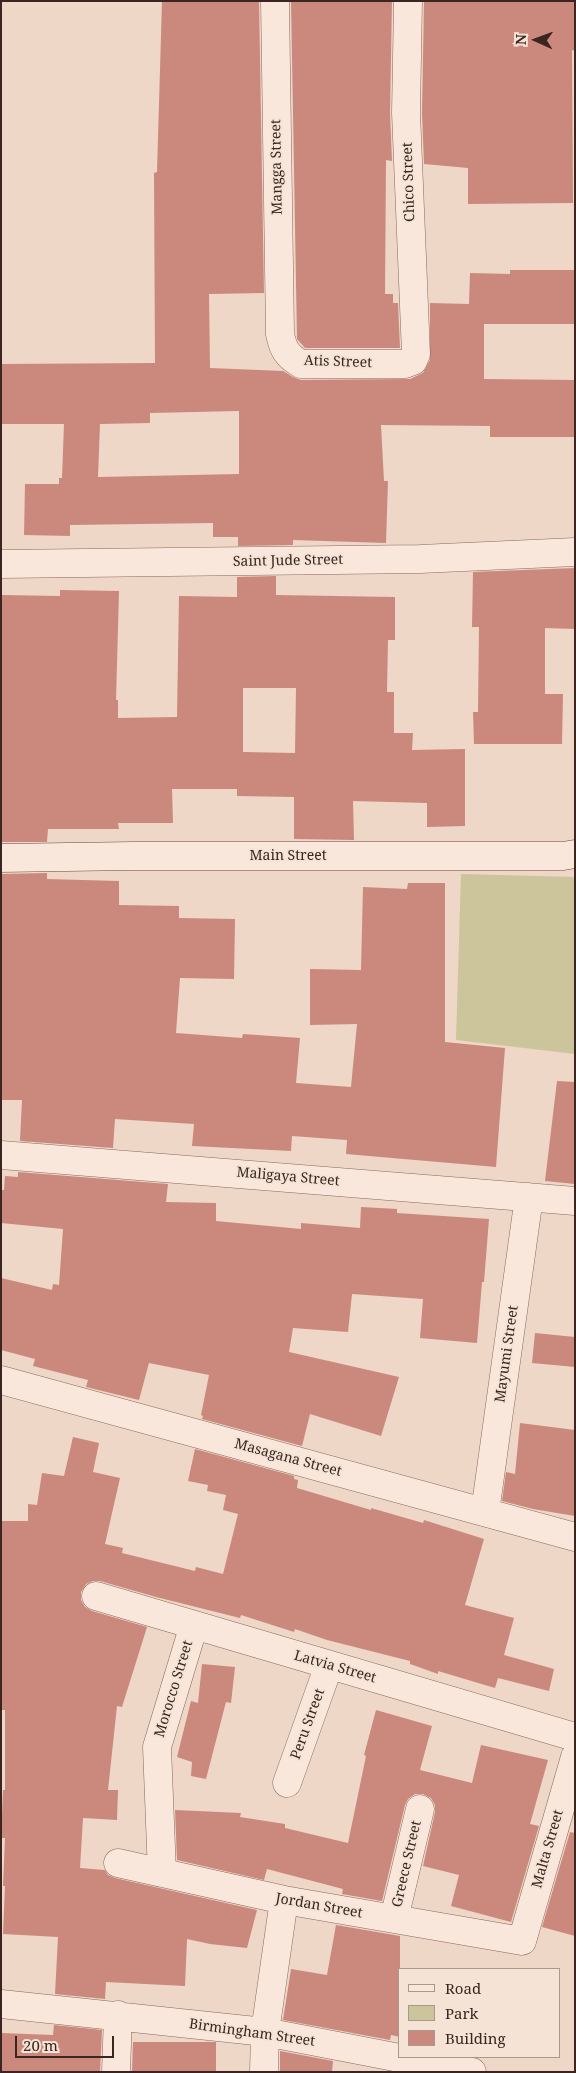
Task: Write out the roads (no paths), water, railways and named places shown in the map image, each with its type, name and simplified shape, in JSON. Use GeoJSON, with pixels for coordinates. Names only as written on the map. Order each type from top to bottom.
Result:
{"type":"FeatureCollection","features":[{"type":"Feature","properties":{"kind":"street","name":"Mangga Street"},"geometry":{"type":"LineString","coordinates":[[275,1],[280,334]]}},
{"type":"Feature","properties":{"kind":"street","name":"Chico Street"},"geometry":{"type":"LineString","coordinates":[[408,1],[406,114],[416,354],[412,361]]}},
{"type":"Feature","properties":{"kind":"street","name":"Atis Street"},"geometry":{"type":"LineString","coordinates":[[280,334],[282,348],[290,357],[301,364],[405,364],[412,361]]}},
{"type":"Feature","properties":{"kind":"street","name":"Saint Jude Street"},"geometry":{"type":"LineString","coordinates":[[1,564],[420,559],[575,552]]}},
{"type":"Feature","properties":{"kind":"street","name":"Main Street"},"geometry":{"type":"LineString","coordinates":[[1,858],[133,856],[553,856],[575,854]]}},
{"type":"Feature","properties":{"kind":"street","name":"Maligaya Street"},"geometry":{"type":"LineString","coordinates":[[1,1155],[575,1201]]}},
{"type":"Feature","properties":{"kind":"street","name":"Mayumi Street"},"geometry":{"type":"LineString","coordinates":[[485,1512],[529,1197]]}},
{"type":"Feature","properties":{"kind":"street","name":"Masagana Street"},"geometry":{"type":"LineString","coordinates":[[1,1380],[575,1537]]}},
{"type":"Feature","properties":{"kind":"street","name":"Latvia Street"},"geometry":{"type":"LineString","coordinates":[[96,1596],[575,1737]]}},
{"type":"Feature","properties":{"kind":"street","name":"Morocco Street"},"geometry":{"type":"LineString","coordinates":[[162,1873],[157,1747],[194,1625]]}},
{"type":"Feature","properties":{"kind":"street","name":"Peru Street"},"geometry":{"type":"LineString","coordinates":[[287,1783],[329,1665]]}},
{"type":"Feature","properties":{"kind":"street","name":"Malta Street"},"geometry":{"type":"LineString","coordinates":[[522,1941],[575,1757]]}},
{"type":"Feature","properties":{"kind":"street","name":"Greece Street"},"geometry":{"type":"LineString","coordinates":[[394,1919],[420,1810]]}},
{"type":"Feature","properties":{"kind":"street","name":"Jordan Street"},"geometry":{"type":"LineString","coordinates":[[118,1863],[284,1900],[522,1941]]}},
{"type":"Feature","properties":{"kind":"street"},"geometry":{"type":"LineString","coordinates":[[264,2072],[265,2032],[284,1900]]}},
{"type":"Feature","properties":{"kind":"street","name":"Birmingham Street"},"geometry":{"type":"LineString","coordinates":[[1,2004],[265,2032],[409,2066],[472,2072]]}},
{"type":"Feature","properties":{"kind":"street"},"geometry":{"type":"LineString","coordinates":[[116,2072],[118,2015]]}}]}
